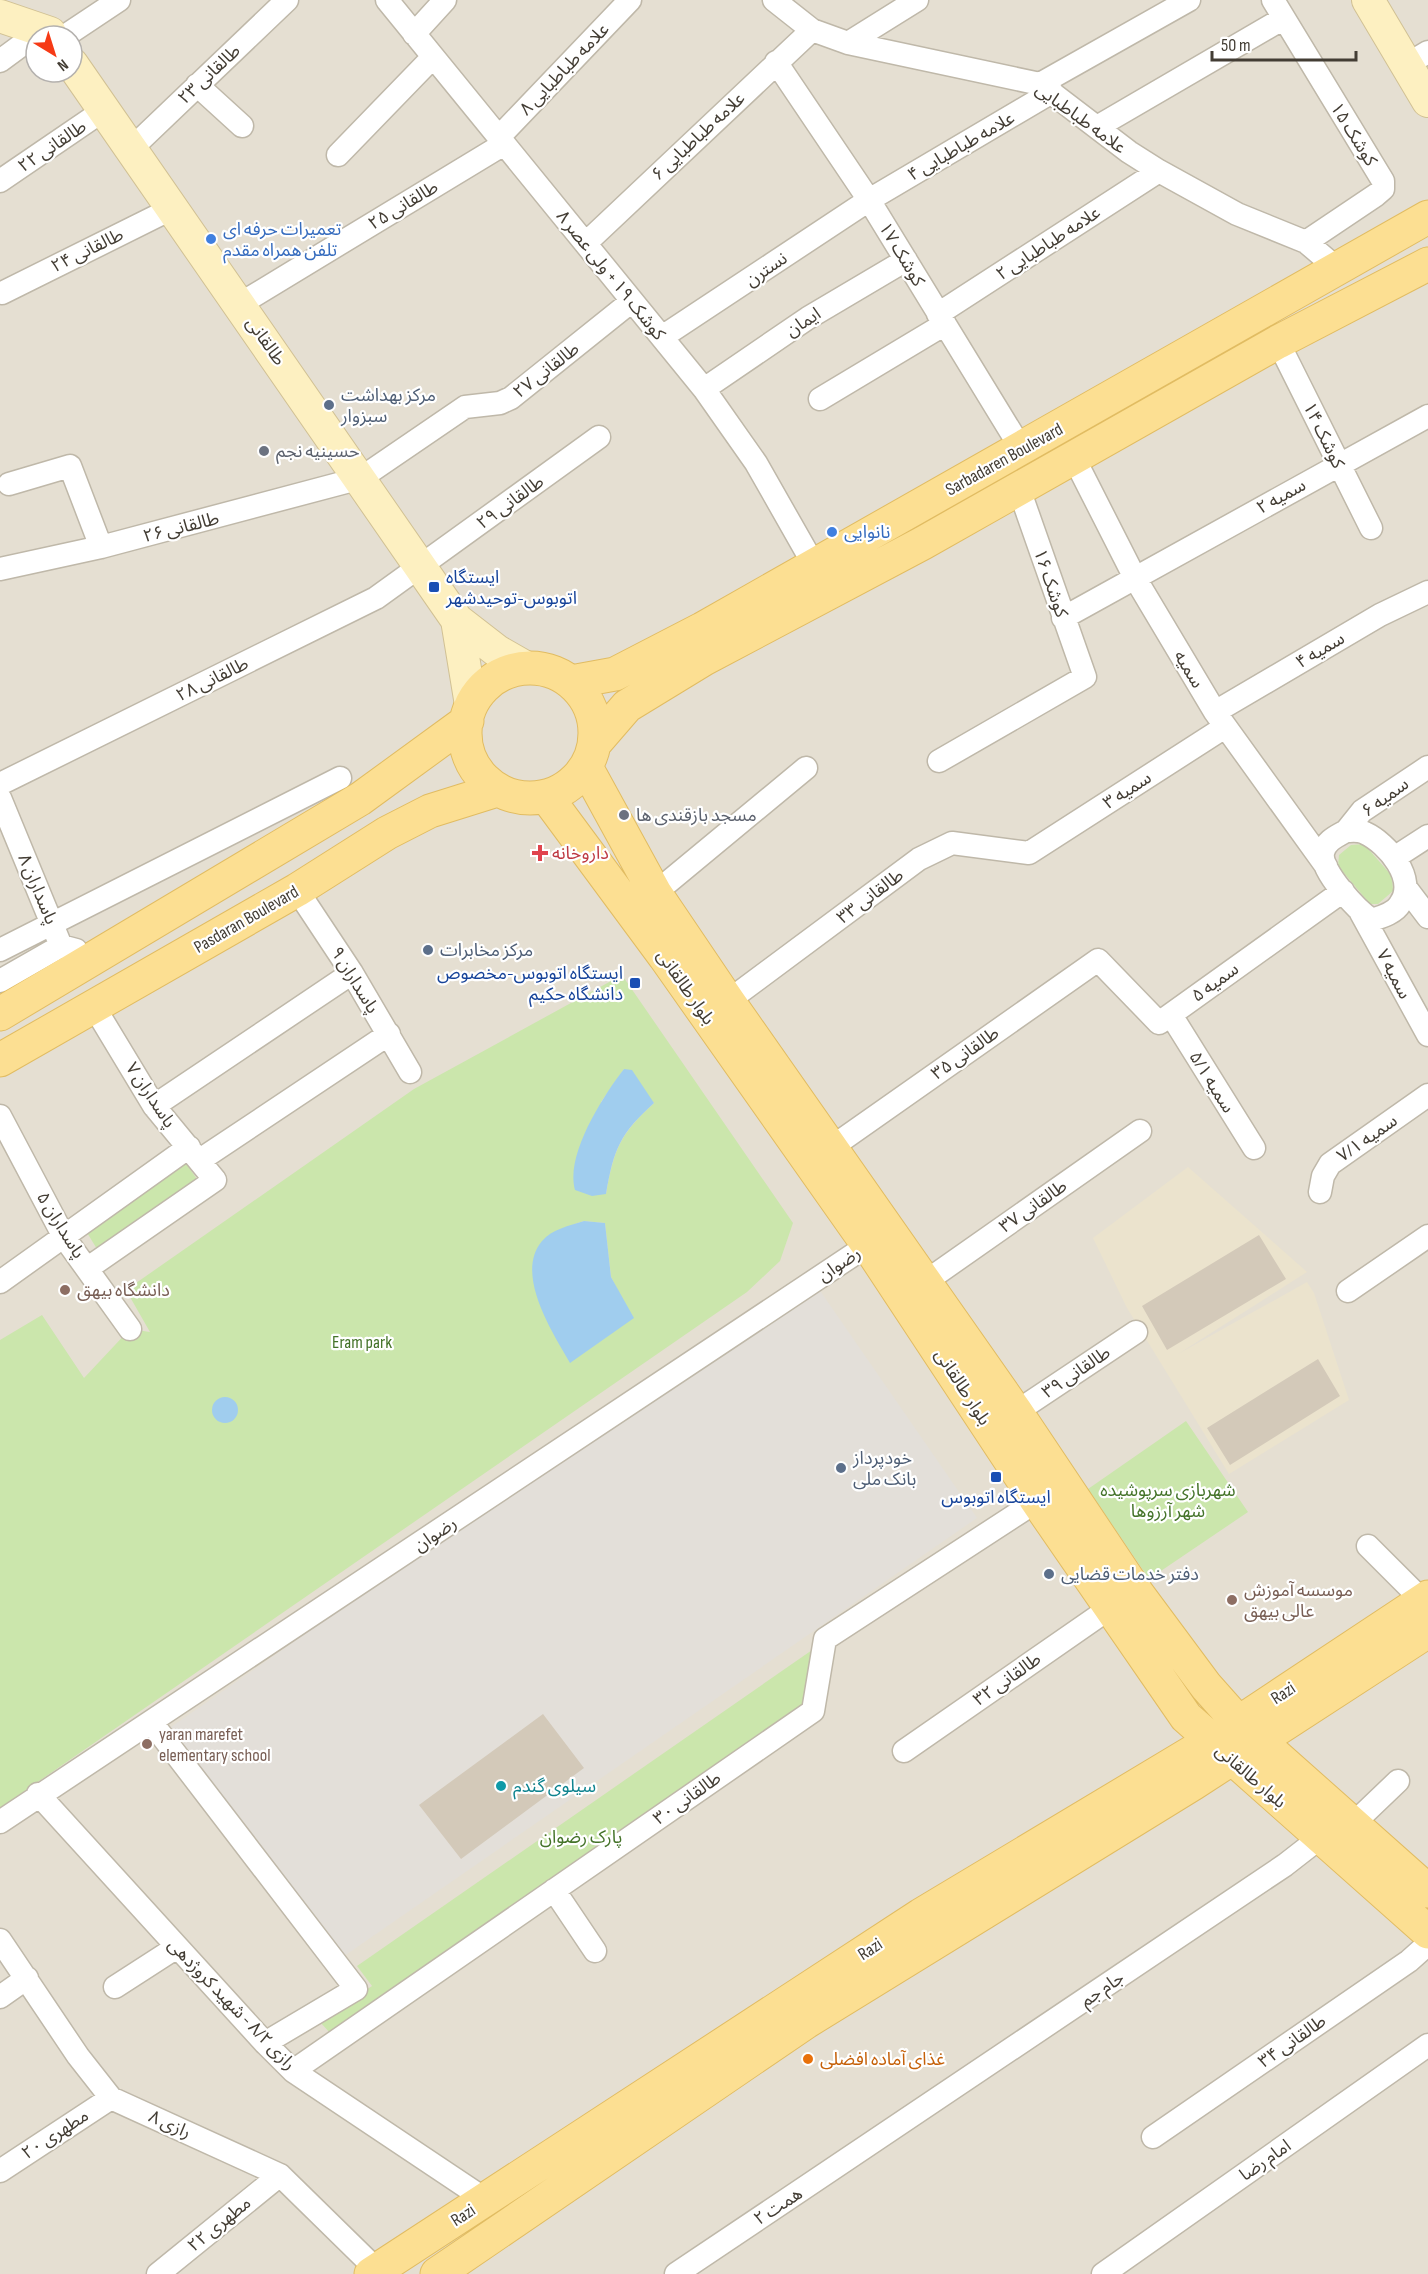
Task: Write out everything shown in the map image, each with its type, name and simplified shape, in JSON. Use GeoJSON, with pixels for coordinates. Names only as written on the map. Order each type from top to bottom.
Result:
{"type":"FeatureCollection","features":[{"type":"Feature","properties":{"kind":"main road"},"geometry":{"type":"LineString","coordinates":[[27,0],[45,24]]}},
{"type":"Feature","properties":{"kind":"main road"},"geometry":{"type":"LineString","coordinates":[[1368,0],[1418,58],[1428,101]]}},
{"type":"Feature","properties":{"kind":"main road"},"geometry":{"type":"LineString","coordinates":[[0,16],[24,24]]}},
{"type":"Feature","properties":{"kind":"main road","name":"طالقانی"},"geometry":{"type":"LineString","coordinates":[[84,81],[361,478],[457,620]]}},
{"type":"Feature","properties":{"kind":"main road","name":"Sarbadaren Boulevard"},"geometry":{"type":"LineString","coordinates":[[571,682],[615,674],[702,629],[1022,450],[1428,217]]}},
{"type":"Feature","properties":{"kind":"main road","name":"Sarbadaren Boulevard"},"geometry":{"type":"LineString","coordinates":[[590,755],[627,706],[704,659],[923,543],[1278,342],[1428,264]]}},
{"type":"Feature","properties":{"kind":"main road"},"geometry":{"type":"LineString","coordinates":[[908,513],[923,543]]}},
{"type":"Feature","properties":{"kind":"main road"},"geometry":{"type":"LineString","coordinates":[[457,620],[497,651],[525,668]]}},
{"type":"Feature","properties":{"kind":"main road"},"geometry":{"type":"LineString","coordinates":[[457,620],[469,713]]}},
{"type":"Feature","properties":{"kind":"main road"},"geometry":{"type":"LineString","coordinates":[[525,668],[557,673],[581,691],[591,709],[596,729],[590,755],[569,785],[546,796],[530,799],[512,796],[497,790],[477,772],[471,761],[464,736],[469,713],[487,683],[511,670],[525,668]]}},
{"type":"Feature","properties":{"kind":"main road"},"geometry":{"type":"LineString","coordinates":[[0,1014],[99,957],[360,799],[469,713]]}},
{"type":"Feature","properties":{"kind":"main road","name":"بلوار طالقانی"},"geometry":{"type":"LineString","coordinates":[[590,755],[655,893],[1016,1412],[1137,1593],[1206,1686],[1250,1731],[1428,1891]]}},
{"type":"Feature","properties":{"kind":"main road","name":"Pasdaran Boulevard"},"geometry":{"type":"LineString","coordinates":[[0,1060],[297,890],[387,833],[430,811],[497,790]]}},
{"type":"Feature","properties":{"kind":"main road","name":"بلوار طالقانی"},"geometry":{"type":"LineString","coordinates":[[546,796],[665,957],[868,1245],[1110,1608],[1186,1717],[1428,1932]]}},
{"type":"Feature","properties":{"kind":"main road","name":"Razi"},"geometry":{"type":"LineString","coordinates":[[436,2274],[799,2011],[921,1915],[1221,1750],[1426,1610]]}},
{"type":"Feature","properties":{"kind":"main road","name":"Razi"},"geometry":{"type":"LineString","coordinates":[[374,2272],[486,2200],[799,2011]]}},
{"type":"Feature","properties":{"kind":"street"},"geometry":{"type":"LineString","coordinates":[[72,24],[119,0]]}},
{"type":"Feature","properties":{"kind":"street","name":"طالقانی ۲۳"},"geometry":{"type":"LineString","coordinates":[[131,149],[287,0]]}},
{"type":"Feature","properties":{"kind":"street","name":"کوشک ۱۹ + ولی عصر ۸"},"geometry":{"type":"LineString","coordinates":[[387,0],[704,389],[756,464],[814,565]]}},
{"type":"Feature","properties":{"kind":"street"},"geometry":{"type":"LineString","coordinates":[[414,34],[445,0]]}},
{"type":"Feature","properties":{"kind":"street","name":"علامه طباطبایی ۸"},"geometry":{"type":"LineString","coordinates":[[502,141],[630,0]]}},
{"type":"Feature","properties":{"kind":"street","name":"علامه طباطبایی"},"geometry":{"type":"LineString","coordinates":[[774,0],[812,30],[848,43],[1046,88],[1159,171],[1237,214],[1306,242],[1339,270]]}},
{"type":"Feature","properties":{"kind":"street"},"geometry":{"type":"LineString","coordinates":[[848,43],[917,0]]}},
{"type":"Feature","properties":{"kind":"street","name":"علامه طباطبایی ۴"},"geometry":{"type":"LineString","coordinates":[[869,200],[1189,0]]}},
{"type":"Feature","properties":{"kind":"street"},"geometry":{"type":"LineString","coordinates":[[1097,127],[1278,9]]}},
{"type":"Feature","properties":{"kind":"street","name":"کوشک ۱۵"},"geometry":{"type":"LineString","coordinates":[[1278,9],[1383,181],[1383,189],[1376,195],[1306,242]]}},
{"type":"Feature","properties":{"kind":"street","name":"علامه طباطبایی ۶"},"geometry":{"type":"LineString","coordinates":[[586,243],[812,30]]}},
{"type":"Feature","properties":{"kind":"street"},"geometry":{"type":"LineString","coordinates":[[0,61],[24,49]]}},
{"type":"Feature","properties":{"kind":"street"},"geometry":{"type":"LineString","coordinates":[[338,155],[433,57]]}},
{"type":"Feature","properties":{"kind":"street","name":"کوشک ۱۷"},"geometry":{"type":"LineString","coordinates":[[776,63],[869,200],[1022,450]]}},
{"type":"Feature","properties":{"kind":"street"},"geometry":{"type":"LineString","coordinates":[[197,85],[242,126]]}},
{"type":"Feature","properties":{"kind":"street","name":"طالقانی ۲۲"},"geometry":{"type":"LineString","coordinates":[[0,181],[104,110]]}},
{"type":"Feature","properties":{"kind":"street","name":"طالقانی ۲۵"},"geometry":{"type":"LineString","coordinates":[[240,304],[502,141]]}},
{"type":"Feature","properties":{"kind":"street","name":"علامه طباطبایی ۲"},"geometry":{"type":"LineString","coordinates":[[820,399],[1159,171]]}},
{"type":"Feature","properties":{"kind":"street","name":"نسترن"},"geometry":{"type":"LineString","coordinates":[[662,337],[869,200]]}},
{"type":"Feature","properties":{"kind":"street","name":"طالقانی ۲۴"},"geometry":{"type":"LineString","coordinates":[[2,292],[173,208]]}},
{"type":"Feature","properties":{"kind":"street","name":"ایمان"},"geometry":{"type":"LineString","coordinates":[[704,389],[808,318],[906,260]]}},
{"type":"Feature","properties":{"kind":"street","name":"طالقانی ۲۷"},"geometry":{"type":"LineString","coordinates":[[361,478],[465,408],[500,403],[511,398],[632,301]]}},
{"type":"Feature","properties":{"kind":"street","name":"کوشک ۱۴"},"geometry":{"type":"LineString","coordinates":[[1278,342],[1371,528]]}},
{"type":"Feature","properties":{"kind":"street","name":"سمیه ۲"},"geometry":{"type":"LineString","coordinates":[[1063,618],[1428,416]]}},
{"type":"Feature","properties":{"kind":"street","name":"طالقانی ۲۹"},"geometry":{"type":"LineString","coordinates":[[420,568],[599,437]]}},
{"type":"Feature","properties":{"kind":"street","name":"سمیه"},"geometry":{"type":"LineString","coordinates":[[1074,458],[1135,578],[1220,720],[1326,866]]}},
{"type":"Feature","properties":{"kind":"street"},"geometry":{"type":"LineString","coordinates":[[9,483],[70,466],[101,547]]}},
{"type":"Feature","properties":{"kind":"street","name":"طالقانی ۲۶"},"geometry":{"type":"LineString","coordinates":[[0,569],[101,547],[361,478]]}},
{"type":"Feature","properties":{"kind":"street","name":"کوشک ۱۶"},"geometry":{"type":"LineString","coordinates":[[939,761],[1085,676],[1019,489]]}},
{"type":"Feature","properties":{"kind":"street","name":"طالقانی ۲۸"},"geometry":{"type":"LineString","coordinates":[[0,783],[376,598],[420,568]]}},
{"type":"Feature","properties":{"kind":"street","name":"سمیه ۴"},"geometry":{"type":"LineString","coordinates":[[1220,720],[1380,615],[1428,592]]}},
{"type":"Feature","properties":{"kind":"street","name":"سمیه ۳"},"geometry":{"type":"LineString","coordinates":[[1029,853],[1220,720]]}},
{"type":"Feature","properties":{"kind":"street","name":"سمیه ۶"},"geometry":{"type":"LineString","coordinates":[[1346,831],[1362,811],[1428,767]]}},
{"type":"Feature","properties":{"kind":"street"},"geometry":{"type":"LineString","coordinates":[[655,893],[806,768]]}},
{"type":"Feature","properties":{"kind":"street"},"geometry":{"type":"LineString","coordinates":[[0,950],[339,778]]}},
{"type":"Feature","properties":{"kind":"street","name":"پاسداران ۸"},"geometry":{"type":"LineString","coordinates":[[0,798],[61,946]]}},
{"type":"Feature","properties":{"kind":"street"},"geometry":{"type":"LineString","coordinates":[[1406,888],[1400,905],[1386,915],[1372,920],[1361,913],[1343,891],[1326,866],[1323,853],[1331,839],[1346,831],[1363,831],[1383,844],[1394,858],[1403,873],[1406,888],[1428,917]]}},
{"type":"Feature","properties":{"kind":"street"},"geometry":{"type":"LineString","coordinates":[[1394,858],[1428,836]]}},
{"type":"Feature","properties":{"kind":"street","name":"طالقانی ۳۳"},"geometry":{"type":"LineString","coordinates":[[728,1001],[919,859],[952,843],[1029,853]]}},
{"type":"Feature","properties":{"kind":"street","name":"پاسداران ۹"},"geometry":{"type":"LineString","coordinates":[[297,890],[352,973],[410,1072]]}},
{"type":"Feature","properties":{"kind":"street","name":"سمیه ۵"},"geometry":{"type":"LineString","coordinates":[[1171,1015],[1343,891]]}},
{"type":"Feature","properties":{"kind":"street","name":"سمیه ۷"},"geometry":{"type":"LineString","coordinates":[[1361,913],[1426,1030]]}},
{"type":"Feature","properties":{"kind":"street"},"geometry":{"type":"LineString","coordinates":[[0,981],[61,946],[99,957]]}},
{"type":"Feature","properties":{"kind":"street","name":"طالقانی ۳۵"},"geometry":{"type":"LineString","coordinates":[[832,1147],[1098,960],[1159,1023],[1171,1015]]}},
{"type":"Feature","properties":{"kind":"street"},"geometry":{"type":"LineString","coordinates":[[154,1106],[352,973]]}},
{"type":"Feature","properties":{"kind":"street","name":"پاسداران ۷"},"geometry":{"type":"LineString","coordinates":[[88,1268],[216,1180],[154,1106],[93,1005]]}},
{"type":"Feature","properties":{"kind":"street","name":"سمیه ۵/۱"},"geometry":{"type":"LineString","coordinates":[[1171,1015],[1254,1148]]}},
{"type":"Feature","properties":{"kind":"street"},"geometry":{"type":"LineString","coordinates":[[0,1282],[64,1237],[194,1153],[389,1034]]}},
{"type":"Feature","properties":{"kind":"street","name":"سمیه ۷/۱"},"geometry":{"type":"LineString","coordinates":[[1320,1192],[1323,1176],[1330,1164],[1428,1095]]}},
{"type":"Feature","properties":{"kind":"street","name":"پاسداران ۵"},"geometry":{"type":"LineString","coordinates":[[0,1116],[64,1237],[130,1329]]}},
{"type":"Feature","properties":{"kind":"street","name":"طالقانی ۳۷"},"geometry":{"type":"LineString","coordinates":[[925,1282],[1140,1131]]}},
{"type":"Feature","properties":{"kind":"street"},"geometry":{"type":"LineString","coordinates":[[1348,1290],[1428,1236]]}},
{"type":"Feature","properties":{"kind":"street","name":"رضوان"},"geometry":{"type":"LineString","coordinates":[[0,1822],[38,1794],[152,1723],[868,1245]]}},
{"type":"Feature","properties":{"kind":"street","name":"طالقانی ۳۹"},"geometry":{"type":"LineString","coordinates":[[1016,1412],[1136,1332]]}},
{"type":"Feature","properties":{"kind":"street","name":"طالقانی ۳۰"},"geometry":{"type":"LineString","coordinates":[[293,2070],[813,1711],[825,1639],[1038,1501]]}},
{"type":"Feature","properties":{"kind":"street"},"geometry":{"type":"LineString","coordinates":[[1368,1546],[1426,1610]]}},
{"type":"Feature","properties":{"kind":"street","name":"طالقانی ۳۲"},"geometry":{"type":"LineString","coordinates":[[904,1751],[1110,1608]]}},
{"type":"Feature","properties":{"kind":"street"},"geometry":{"type":"LineString","coordinates":[[152,1723],[356,1989],[265,2043]]}},
{"type":"Feature","properties":{"kind":"street"},"geometry":{"type":"LineString","coordinates":[[1352,1825],[1398,1781]]}},
{"type":"Feature","properties":{"kind":"street","name":"رازی ۸/۲ - شهید کروژدهی"},"geometry":{"type":"LineString","coordinates":[[38,1794],[265,2043],[293,2070],[486,2200]]}},
{"type":"Feature","properties":{"kind":"street","name":"جام جم"},"geometry":{"type":"LineString","coordinates":[[881,2138],[1275,1872],[1321,1837]]}},
{"type":"Feature","properties":{"kind":"street"},"geometry":{"type":"LineString","coordinates":[[554,1890],[595,1951]]}},
{"type":"Feature","properties":{"kind":"street","name":"رازی ۸"},"geometry":{"type":"LineString","coordinates":[[0,1940],[78,2056],[111,2098],[280,2175],[374,2272]]}},
{"type":"Feature","properties":{"kind":"street","name":"طالقانی ۳۴"},"geometry":{"type":"LineString","coordinates":[[1153,2137],[1408,1961],[1428,1944]]}},
{"type":"Feature","properties":{"kind":"street"},"geometry":{"type":"LineString","coordinates":[[115,1987],[177,1947]]}},
{"type":"Feature","properties":{"kind":"street"},"geometry":{"type":"LineString","coordinates":[[0,1997],[27,1978]]}},
{"type":"Feature","properties":{"kind":"street","name":"امام رضا"},"geometry":{"type":"LineString","coordinates":[[1102,2274],[1428,2045]]}},
{"type":"Feature","properties":{"kind":"street","name":"مطهری ۲۰"},"geometry":{"type":"LineString","coordinates":[[0,2171],[111,2098]]}},
{"type":"Feature","properties":{"kind":"street","name":"همت ۲"},"geometry":{"type":"LineString","coordinates":[[676,2274],[881,2138]]}},
{"type":"Feature","properties":{"kind":"street","name":"مطهری ۲۲"},"geometry":{"type":"LineString","coordinates":[[158,2274],[280,2175]]}},
{"type":"Feature","properties":{"kind":"shaded area"},"geometry":{"type":"Polygon","coordinates":[[[0,0],[1428,0],[1428,2274],[0,2274],[0,0]]]}},
{"type":"Feature","properties":{"kind":"shaded area"},"geometry":{"type":"Polygon","coordinates":[[[1188,1167],[1307,1272],[1178,1354],[1307,1282],[1314,1293],[1349,1400],[1229,1474],[1127,1308],[1093,1238],[1188,1167]]]}},
{"type":"Feature","properties":{"kind":"shaded area"},"geometry":{"type":"Polygon","coordinates":[[[814,1282],[977,1518],[334,1963],[171,1727],[814,1282]]]}},
{"type":"Feature","properties":{"kind":"green space"},"geometry":{"type":"Polygon","coordinates":[[[1364,844],[1392,876],[1393,891],[1378,904],[1370,904],[1338,866],[1339,855],[1351,845],[1364,844]]]}},
{"type":"Feature","properties":{"kind":"green space","name":"Eram park"},"geometry":{"type":"Polygon","coordinates":[[[622,975],[793,1223],[780,1261],[747,1292],[0,1808],[0,1340],[42,1315],[84,1378],[130,1329],[150,1332],[126,1290],[414,1089],[622,975]],[[624,1069],[601,1102],[606,1194],[612,1165],[620,1143],[633,1124],[654,1103],[624,1069]],[[584,1221],[548,1238],[538,1252],[533,1273],[619,1293],[611,1277],[605,1223],[584,1221]]]}},
{"type":"Feature","properties":{"kind":"green space"},"geometry":{"type":"Polygon","coordinates":[[[183,1159],[201,1185],[100,1254],[83,1226],[183,1159]]]}},
{"type":"Feature","properties":{"kind":"green space","name":"شهربازی سرپوشیده شهر آرزوها"},"geometry":{"type":"Polygon","coordinates":[[[1186,1421],[1248,1512],[1149,1579],[1088,1489],[1186,1421]]]}},
{"type":"Feature","properties":{"kind":"green space","name":"پارک رضوان"},"geometry":{"type":"Polygon","coordinates":[[[815,1648],[804,1708],[332,2035],[319,2021],[372,1986],[357,1966],[815,1648]]]}},
{"type":"Feature","properties":{"kind":"water"},"geometry":{"type":"Polygon","coordinates":[[[624,1069],[632,1070],[654,1103],[633,1124],[620,1143],[612,1165],[606,1194],[592,1196],[575,1190],[573,1176],[575,1160],[597,1110],[624,1069]]]}},
{"type":"Feature","properties":{"kind":"water"},"geometry":{"type":"Polygon","coordinates":[[[584,1221],[605,1223],[611,1277],[634,1318],[570,1363],[539,1303],[532,1270],[534,1254],[546,1237],[561,1228],[584,1221]]]}},
{"type":"Feature","properties":{"kind":"water"},"geometry":{"type":"Polygon","coordinates":[[[225,1397],[234,1401],[238,1410],[234,1419],[225,1423],[216,1419],[212,1410],[216,1401],[225,1397]]]}},
{"type":"Feature","properties":{"kind":"building"},"geometry":{"type":"Polygon","coordinates":[[[1259,1235],[1286,1279],[1167,1350],[1142,1306],[1259,1235]]]}},
{"type":"Feature","properties":{"kind":"building"},"geometry":{"type":"Polygon","coordinates":[[[1318,1359],[1340,1396],[1230,1465],[1207,1428],[1318,1359]]]}},
{"type":"Feature","properties":{"kind":"building","name":"سیلوی گندم"},"geometry":{"type":"Polygon","coordinates":[[[543,1714],[584,1768],[461,1859],[419,1805],[543,1714]]]}},
{"type":"Feature","properties":{"kind":"place","name":"تعمیرات حرفه ای تلفن همراه مقدم"},"geometry":{"type":"Point","coordinates":[211,239]}},
{"type":"Feature","properties":{"kind":"place","name":"مرکز بهداشت سبزوار"},"geometry":{"type":"Point","coordinates":[329,405]}},
{"type":"Feature","properties":{"kind":"place","name":"حسینیه نجم"},"geometry":{"type":"Point","coordinates":[264,451]}},
{"type":"Feature","properties":{"kind":"place","name":"نانوایی"},"geometry":{"type":"Point","coordinates":[832,532]}},
{"type":"Feature","properties":{"kind":"place","name":"ایستگاه اتوبوس-توحیدشهر"},"geometry":{"type":"Point","coordinates":[434,587]}},
{"type":"Feature","properties":{"kind":"place","name":"مسجد بازقندی ها"},"geometry":{"type":"Point","coordinates":[624,815]}},
{"type":"Feature","properties":{"kind":"place","name":"داروخانه"},"geometry":{"type":"Point","coordinates":[540,853]}},
{"type":"Feature","properties":{"kind":"place","name":"مرکز مخابرات"},"geometry":{"type":"Point","coordinates":[428,950]}},
{"type":"Feature","properties":{"kind":"place","name":"ایستگاه اتوبوس-مخصوص دانشگاه حکیم"},"geometry":{"type":"Point","coordinates":[635,983]}},
{"type":"Feature","properties":{"kind":"place","name":"دانشگاه بیهق"},"geometry":{"type":"Point","coordinates":[65,1290]}},
{"type":"Feature","properties":{"kind":"place","name":"خودپرداز بانک ملی"},"geometry":{"type":"Point","coordinates":[841,1468]}},
{"type":"Feature","properties":{"kind":"place","name":"ایستگاه اتوبوس"},"geometry":{"type":"Point","coordinates":[996,1477]}},
{"type":"Feature","properties":{"kind":"place","name":"دفتر خدمات قضایی"},"geometry":{"type":"Point","coordinates":[1049,1574]}},
{"type":"Feature","properties":{"kind":"place","name":"موسسه آموزش عالی بیهق"},"geometry":{"type":"Point","coordinates":[1232,1600]}},
{"type":"Feature","properties":{"kind":"place","name":"yaran marefet elementary school"},"geometry":{"type":"Point","coordinates":[147,1744]}},
{"type":"Feature","properties":{"kind":"place","name":"سیلوی گندم"},"geometry":{"type":"Point","coordinates":[501,1786]}},
{"type":"Feature","properties":{"kind":"place","name":"غذای آماده افضلی"},"geometry":{"type":"Point","coordinates":[808,2059]}}]}
